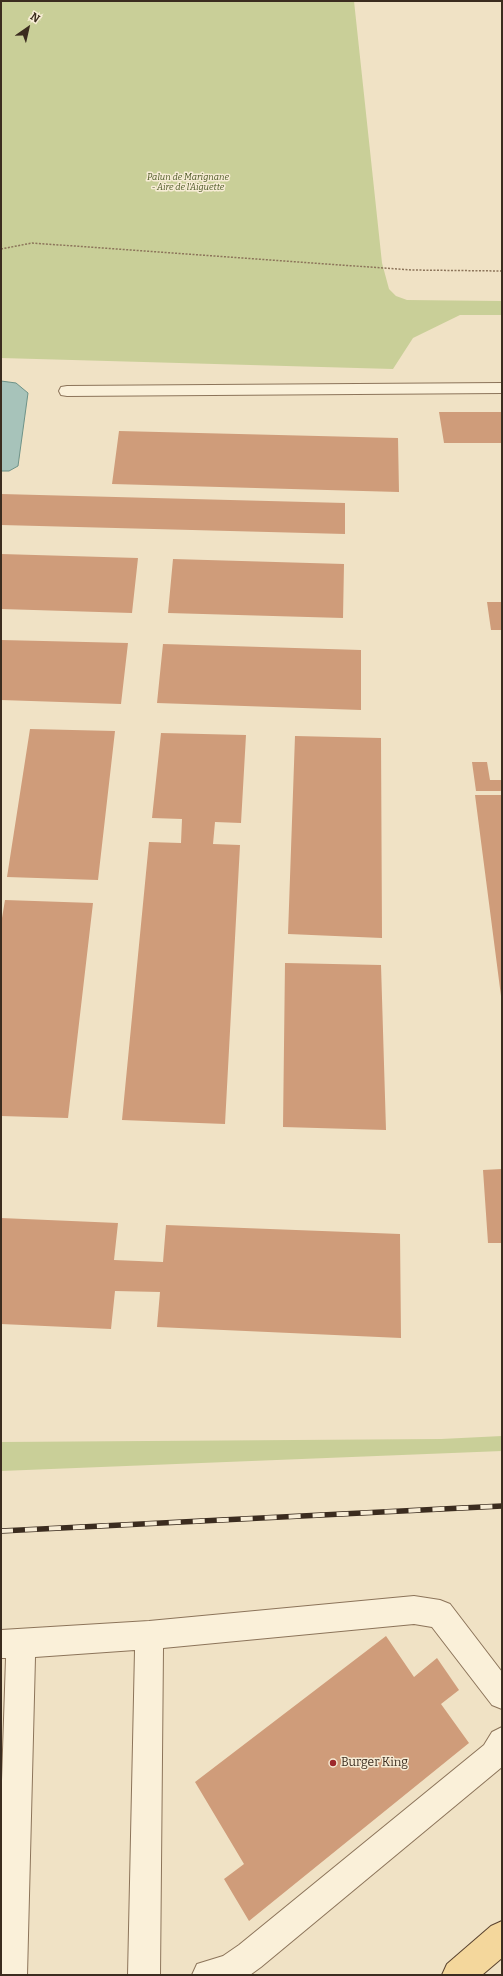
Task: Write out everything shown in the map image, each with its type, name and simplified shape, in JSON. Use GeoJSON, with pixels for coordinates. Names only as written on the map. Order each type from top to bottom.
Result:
{"type":"FeatureCollection","features":[{"type":"Feature","properties":{"kind":"main road"},"geometry":{"type":"LineString","coordinates":[[458,1975],[502,1937]]}},
{"type":"Feature","properties":{"kind":"lane"},"geometry":{"type":"LineString","coordinates":[[67,391],[502,388]]}},
{"type":"Feature","properties":{"kind":"lane"},"geometry":{"type":"LineString","coordinates":[[11,1975],[11,1644],[149,1635],[414,1610],[440,1614],[502,1695]]}},
{"type":"Feature","properties":{"kind":"lane"},"geometry":{"type":"LineString","coordinates":[[144,1975],[149,1635]]}},
{"type":"Feature","properties":{"kind":"lane"},"geometry":{"type":"LineString","coordinates":[[208,1975],[230,1970],[250,1956],[494,1755],[502,1742]]}},
{"type":"Feature","properties":{"kind":"path"},"geometry":{"type":"LineString","coordinates":[[1,249],[32,243],[411,270],[502,271]]}},
{"type":"Feature","properties":{"kind":"green space","name":"Palun de Marignane - Aire de l'Aiguette"},"geometry":{"type":"Polygon","coordinates":[[[1,1],[354,1],[382,263],[389,289],[396,296],[407,300],[502,301],[502,315],[460,315],[413,338],[393,369],[1,358],[1,1]]]}},
{"type":"Feature","properties":{"kind":"green space"},"geometry":{"type":"Polygon","coordinates":[[[502,1436],[502,1451],[1,1471],[1,1442],[441,1439],[502,1436]]]}},
{"type":"Feature","properties":{"kind":"water"},"geometry":{"type":"Polygon","coordinates":[[[1,381],[16,383],[28,393],[18,466],[9,471],[1,471],[1,381]]]}},
{"type":"Feature","properties":{"kind":"building"},"geometry":{"type":"Polygon","coordinates":[[[439,412],[502,412],[502,443],[444,443],[439,412]]]}},
{"type":"Feature","properties":{"kind":"building"},"geometry":{"type":"Polygon","coordinates":[[[119,431],[398,438],[399,492],[112,484],[119,431]]]}},
{"type":"Feature","properties":{"kind":"building"},"geometry":{"type":"Polygon","coordinates":[[[1,494],[345,503],[345,534],[1,525],[1,494]]]}},
{"type":"Feature","properties":{"kind":"building"},"geometry":{"type":"Polygon","coordinates":[[[1,554],[138,558],[132,613],[1,609],[1,554]]]}},
{"type":"Feature","properties":{"kind":"building"},"geometry":{"type":"Polygon","coordinates":[[[173,559],[344,564],[343,618],[168,613],[173,559]]]}},
{"type":"Feature","properties":{"kind":"building"},"geometry":{"type":"Polygon","coordinates":[[[487,602],[502,602],[502,630],[491,630],[487,602]]]}},
{"type":"Feature","properties":{"kind":"building"},"geometry":{"type":"Polygon","coordinates":[[[1,640],[128,643],[121,704],[1,700],[1,640]]]}},
{"type":"Feature","properties":{"kind":"building"},"geometry":{"type":"Polygon","coordinates":[[[163,644],[361,650],[361,710],[157,703],[163,644]]]}},
{"type":"Feature","properties":{"kind":"building"},"geometry":{"type":"Polygon","coordinates":[[[30,729],[115,731],[98,880],[7,877],[30,729]]]}},
{"type":"Feature","properties":{"kind":"building"},"geometry":{"type":"Polygon","coordinates":[[[161,733],[246,735],[241,823],[215,822],[213,844],[240,845],[225,1124],[122,1120],[149,842],[181,843],[182,819],[152,818],[161,733]]]}},
{"type":"Feature","properties":{"kind":"building"},"geometry":{"type":"Polygon","coordinates":[[[295,736],[381,738],[382,938],[288,934],[295,736]]]}},
{"type":"Feature","properties":{"kind":"building"},"geometry":{"type":"Polygon","coordinates":[[[472,762],[487,762],[490,780],[502,780],[502,791],[476,791],[472,762]]]}},
{"type":"Feature","properties":{"kind":"building"},"geometry":{"type":"Polygon","coordinates":[[[475,795],[502,795],[502,996],[501,996],[475,795]]]}},
{"type":"Feature","properties":{"kind":"building"},"geometry":{"type":"Polygon","coordinates":[[[5,900],[93,903],[68,1118],[1,1116],[1,924],[5,900]]]}},
{"type":"Feature","properties":{"kind":"building"},"geometry":{"type":"Polygon","coordinates":[[[285,963],[381,965],[386,1130],[283,1127],[285,963]]]}},
{"type":"Feature","properties":{"kind":"building"},"geometry":{"type":"Polygon","coordinates":[[[502,1169],[502,1243],[488,1243],[483,1170],[502,1169]]]}},
{"type":"Feature","properties":{"kind":"building"},"geometry":{"type":"Polygon","coordinates":[[[1,1218],[118,1223],[114,1260],[163,1262],[166,1225],[400,1234],[401,1338],[157,1327],[160,1292],[115,1291],[111,1329],[1,1324],[1,1218]]]}},
{"type":"Feature","properties":{"kind":"building","name":"Burger King"},"geometry":{"type":"Polygon","coordinates":[[[386,1636],[414,1677],[437,1658],[459,1690],[441,1704],[469,1743],[249,1921],[224,1879],[244,1864],[195,1782],[386,1636]]]}},
{"type":"Feature","properties":{"kind":"railway"},"geometry":{"type":"LineString","coordinates":[[1,1531],[502,1506]]}},
{"type":"Feature","properties":{"kind":"place","name":"Burger King"},"geometry":{"type":"Point","coordinates":[333,1763]}}]}
